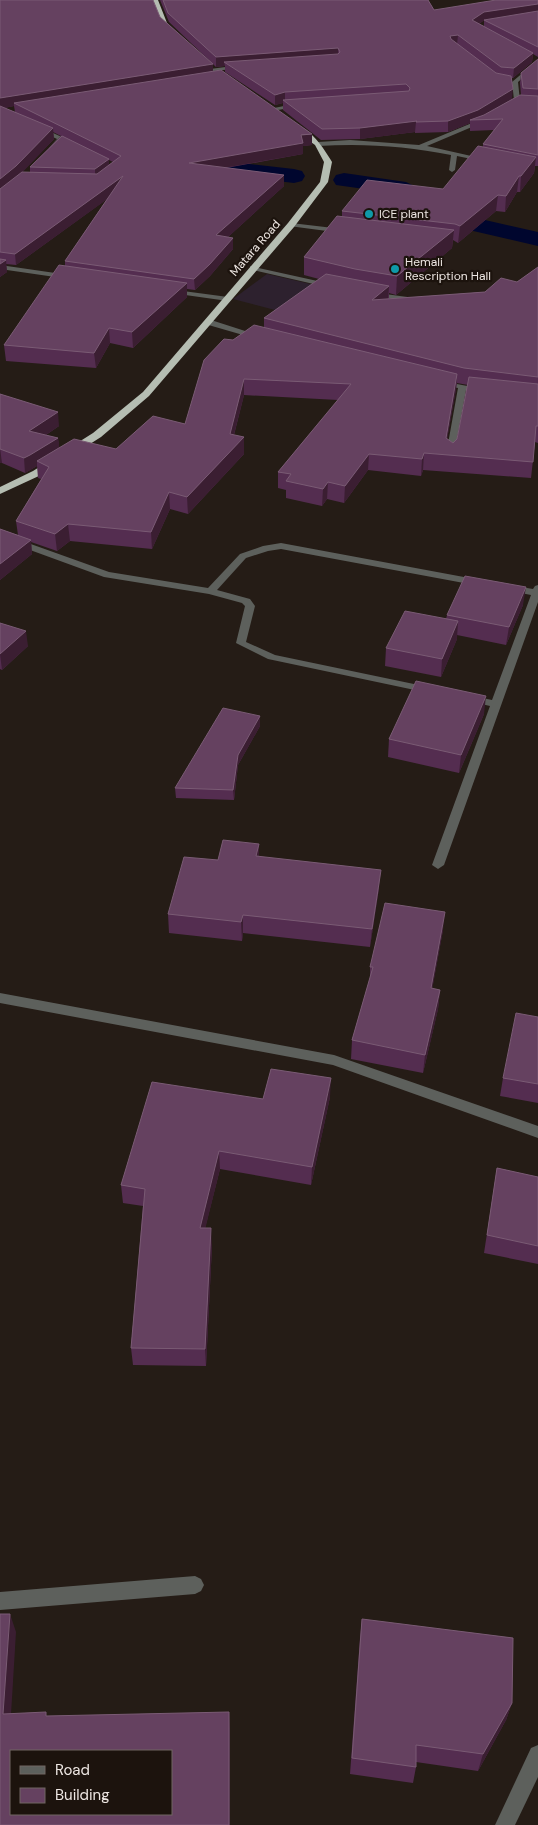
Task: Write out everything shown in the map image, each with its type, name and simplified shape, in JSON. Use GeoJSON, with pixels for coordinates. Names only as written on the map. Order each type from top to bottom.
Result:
{"type":"FeatureCollection","features":[{"type":"Feature","properties":{"kind":"highway"},"geometry":{"type":"LineString","coordinates":[[154,0],[164,24],[185,43]]}},
{"type":"Feature","properties":{"kind":"highway"},"geometry":{"type":"LineString","coordinates":[[209,66],[223,76]]}},
{"type":"Feature","properties":{"kind":"highway"},"geometry":{"type":"LineString","coordinates":[[264,103],[280,114]]}},
{"type":"Feature","properties":{"kind":"highway","name":"Matara Road"},"geometry":{"type":"LineString","coordinates":[[0,491],[37,473],[104,429],[146,394],[291,225],[324,182],[328,162],[318,144],[287,120]]}},
{"type":"Feature","properties":{"kind":"street"},"geometry":{"type":"LineString","coordinates":[[507,82],[516,82],[538,62],[529,57]]}},
{"type":"Feature","properties":{"kind":"street"},"geometry":{"type":"LineString","coordinates":[[209,66],[251,66]]}},
{"type":"Feature","properties":{"kind":"street"},"geometry":{"type":"LineString","coordinates":[[502,110],[521,102],[516,82]]}},
{"type":"Feature","properties":{"kind":"street"},"geometry":{"type":"LineString","coordinates":[[272,109],[303,104]]}},
{"type":"Feature","properties":{"kind":"street"},"geometry":{"type":"LineString","coordinates":[[420,147],[488,118]]}},
{"type":"Feature","properties":{"kind":"street"},"geometry":{"type":"LineString","coordinates":[[28,123],[69,142]]}},
{"type":"Feature","properties":{"kind":"street"},"geometry":{"type":"LineString","coordinates":[[48,152],[61,138]]}},
{"type":"Feature","properties":{"kind":"street"},"geometry":{"type":"LineString","coordinates":[[318,144],[350,142],[420,147],[491,161]]}},
{"type":"Feature","properties":{"kind":"street"},"geometry":{"type":"LineString","coordinates":[[452,170],[454,154]]}},
{"type":"Feature","properties":{"kind":"street"},"geometry":{"type":"LineString","coordinates":[[291,225],[348,232]]}},
{"type":"Feature","properties":{"kind":"street"},"geometry":{"type":"LineString","coordinates":[[0,267],[79,278]]}},
{"type":"Feature","properties":{"kind":"street"},"geometry":{"type":"LineString","coordinates":[[253,268],[336,287]]}},
{"type":"Feature","properties":{"kind":"street"},"geometry":{"type":"LineString","coordinates":[[158,289],[228,299]]}},
{"type":"Feature","properties":{"kind":"street"},"geometry":{"type":"LineString","coordinates":[[363,293],[422,301]]}},
{"type":"Feature","properties":{"kind":"street"},"geometry":{"type":"LineString","coordinates":[[208,322],[272,341]]}},
{"type":"Feature","properties":{"kind":"street"},"geometry":{"type":"LineString","coordinates":[[434,381],[462,388],[491,391]]}},
{"type":"Feature","properties":{"kind":"street"},"geometry":{"type":"LineString","coordinates":[[450,455],[462,388]]}},
{"type":"Feature","properties":{"kind":"street"},"geometry":{"type":"LineString","coordinates":[[0,536],[107,575],[210,591],[246,601],[250,606],[242,643],[272,657],[438,691]]}},
{"type":"Feature","properties":{"kind":"street"},"geometry":{"type":"LineString","coordinates":[[210,591],[243,556],[266,548],[281,546],[492,585],[537,591],[438,865]]}},
{"type":"Feature","properties":{"kind":"street"},"geometry":{"type":"LineString","coordinates":[[457,696],[496,704]]}},
{"type":"Feature","properties":{"kind":"street"},"geometry":{"type":"LineString","coordinates":[[0,998],[334,1060],[538,1132]]}},
{"type":"Feature","properties":{"kind":"street"},"geometry":{"type":"LineString","coordinates":[[0,1601],[195,1584]]}},
{"type":"Feature","properties":{"kind":"street"},"geometry":{"type":"LineString","coordinates":[[505,1825],[538,1755]]}},
{"type":"Feature","properties":{"kind":"shaded area"},"geometry":{"type":"Polygon","coordinates":[[[267,274],[358,295],[336,326],[233,299],[267,274]]]}},
{"type":"Feature","properties":{"kind":"building"},"geometry":{"type":"Polygon","coordinates":[[[0,0],[153,0],[160,17],[213,64],[0,98],[0,0]]]}},
{"type":"Feature","properties":{"kind":"building"},"geometry":{"type":"Polygon","coordinates":[[[163,0],[428,0],[434,10],[496,0],[538,0],[538,4],[484,12],[472,20],[533,53],[514,68],[501,67],[458,35],[450,36],[451,39],[496,73],[511,76],[513,89],[478,110],[448,121],[417,121],[360,128],[322,129],[283,100],[409,91],[410,88],[406,84],[285,92],[275,95],[224,62],[338,54],[340,52],[338,48],[216,57],[168,13],[163,0]]]}},
{"type":"Feature","properties":{"kind":"building"},"geometry":{"type":"Polygon","coordinates":[[[538,11],[538,47],[484,20],[538,11]]]}},
{"type":"Feature","properties":{"kind":"building"},"geometry":{"type":"Polygon","coordinates":[[[538,59],[538,89],[523,88],[521,73],[538,59]]]}},
{"type":"Feature","properties":{"kind":"building"},"geometry":{"type":"Polygon","coordinates":[[[221,70],[312,134],[301,135],[303,143],[189,163],[284,175],[216,235],[233,238],[194,279],[65,261],[123,176],[15,254],[0,252],[0,189],[22,172],[97,174],[121,156],[14,103],[221,70]]]}},
{"type":"Feature","properties":{"kind":"building"},"geometry":{"type":"Polygon","coordinates":[[[520,95],[538,96],[538,155],[483,144],[503,119],[470,120],[484,115],[520,95]]]}},
{"type":"Feature","properties":{"kind":"building"},"geometry":{"type":"Polygon","coordinates":[[[0,106],[53,128],[16,166],[0,179],[0,106]]]}},
{"type":"Feature","properties":{"kind":"building"},"geometry":{"type":"Polygon","coordinates":[[[62,136],[109,159],[95,169],[30,167],[62,136]]]}},
{"type":"Feature","properties":{"kind":"building"},"geometry":{"type":"Polygon","coordinates":[[[478,146],[536,157],[519,176],[506,196],[498,195],[460,226],[342,211],[367,180],[443,189],[478,146]]]}},
{"type":"Feature","properties":{"kind":"building"},"geometry":{"type":"Polygon","coordinates":[[[337,216],[454,230],[397,276],[355,269],[304,257],[337,216]]]}},
{"type":"Feature","properties":{"kind":"building"},"geometry":{"type":"Polygon","coordinates":[[[59,265],[187,283],[132,332],[109,328],[94,353],[4,345],[59,265]]]}},
{"type":"Feature","properties":{"kind":"building"},"geometry":{"type":"Polygon","coordinates":[[[538,267],[538,377],[464,368],[264,318],[326,274],[389,286],[372,300],[485,292],[501,278],[517,282],[538,267]]]}},
{"type":"Feature","properties":{"kind":"building"},"geometry":{"type":"Polygon","coordinates":[[[254,325],[457,374],[446,438],[453,443],[457,439],[469,377],[538,384],[538,426],[536,426],[533,462],[424,453],[422,459],[369,454],[345,486],[328,482],[323,489],[286,481],[291,474],[278,472],[351,384],[244,379],[230,434],[244,437],[187,497],[169,492],[151,532],[68,524],[55,534],[16,521],[49,467],[37,461],[74,439],[116,449],[153,416],[185,424],[204,360],[224,339],[233,340],[254,325]]]}},
{"type":"Feature","properties":{"kind":"building"},"geometry":{"type":"Polygon","coordinates":[[[0,394],[58,412],[29,431],[58,438],[24,458],[0,449],[0,394]]]}},
{"type":"Feature","properties":{"kind":"building"},"geometry":{"type":"Polygon","coordinates":[[[0,529],[31,540],[0,564],[0,529]]]}},
{"type":"Feature","properties":{"kind":"building"},"geometry":{"type":"Polygon","coordinates":[[[465,576],[526,587],[509,627],[447,615],[465,576]]]}},
{"type":"Feature","properties":{"kind":"building"},"geometry":{"type":"Polygon","coordinates":[[[405,611],[458,621],[442,659],[386,648],[405,611]]]}},
{"type":"Feature","properties":{"kind":"building"},"geometry":{"type":"Polygon","coordinates":[[[0,623],[26,631],[0,654],[0,623]]]}},
{"type":"Feature","properties":{"kind":"building"},"geometry":{"type":"Polygon","coordinates":[[[416,681],[486,696],[461,755],[389,739],[416,681]]]}},
{"type":"Feature","properties":{"kind":"building"},"geometry":{"type":"Polygon","coordinates":[[[223,708],[260,716],[238,755],[233,790],[175,788],[223,708]]]}},
{"type":"Feature","properties":{"kind":"building"},"geometry":{"type":"Polygon","coordinates":[[[223,840],[259,844],[256,856],[381,870],[372,929],[243,915],[241,922],[168,914],[184,857],[218,860],[223,840]]]}},
{"type":"Feature","properties":{"kind":"building"},"geometry":{"type":"Polygon","coordinates":[[[385,903],[445,912],[431,988],[440,990],[425,1055],[352,1040],[373,967],[370,967],[385,903]]]}},
{"type":"Feature","properties":{"kind":"building"},"geometry":{"type":"Polygon","coordinates":[[[516,1013],[538,1017],[538,1084],[503,1078],[516,1013]]]}},
{"type":"Feature","properties":{"kind":"building"},"geometry":{"type":"Polygon","coordinates":[[[271,1069],[331,1078],[312,1167],[219,1151],[200,1228],[211,1228],[205,1349],[131,1348],[145,1189],[121,1185],[152,1082],[263,1099],[271,1069]]]}},
{"type":"Feature","properties":{"kind":"building"},"geometry":{"type":"Polygon","coordinates":[[[497,1168],[538,1177],[538,1246],[487,1235],[497,1168]]]}},
{"type":"Feature","properties":{"kind":"building"},"geometry":{"type":"Polygon","coordinates":[[[0,1614],[10,1614],[3,1714],[46,1712],[46,1716],[229,1712],[229,1825],[0,1825],[0,1614]]]}},
{"type":"Feature","properties":{"kind":"building"},"geometry":{"type":"Polygon","coordinates":[[[362,1619],[513,1638],[512,1703],[483,1754],[416,1745],[416,1767],[352,1758],[362,1619]]]}},
{"type":"Feature","properties":{"kind":"waterway"},"geometry":{"type":"LineString","coordinates":[[170,153],[219,167],[294,176]]}},
{"type":"Feature","properties":{"kind":"waterway"},"geometry":{"type":"LineString","coordinates":[[344,180],[398,187],[477,225],[538,239]]}},
{"type":"Feature","properties":{"kind":"place","name":"ICE plant"},"geometry":{"type":"Point","coordinates":[369,214]}},
{"type":"Feature","properties":{"kind":"place","name":"Hemali Rescription Hall"},"geometry":{"type":"Point","coordinates":[395,269]}}]}
